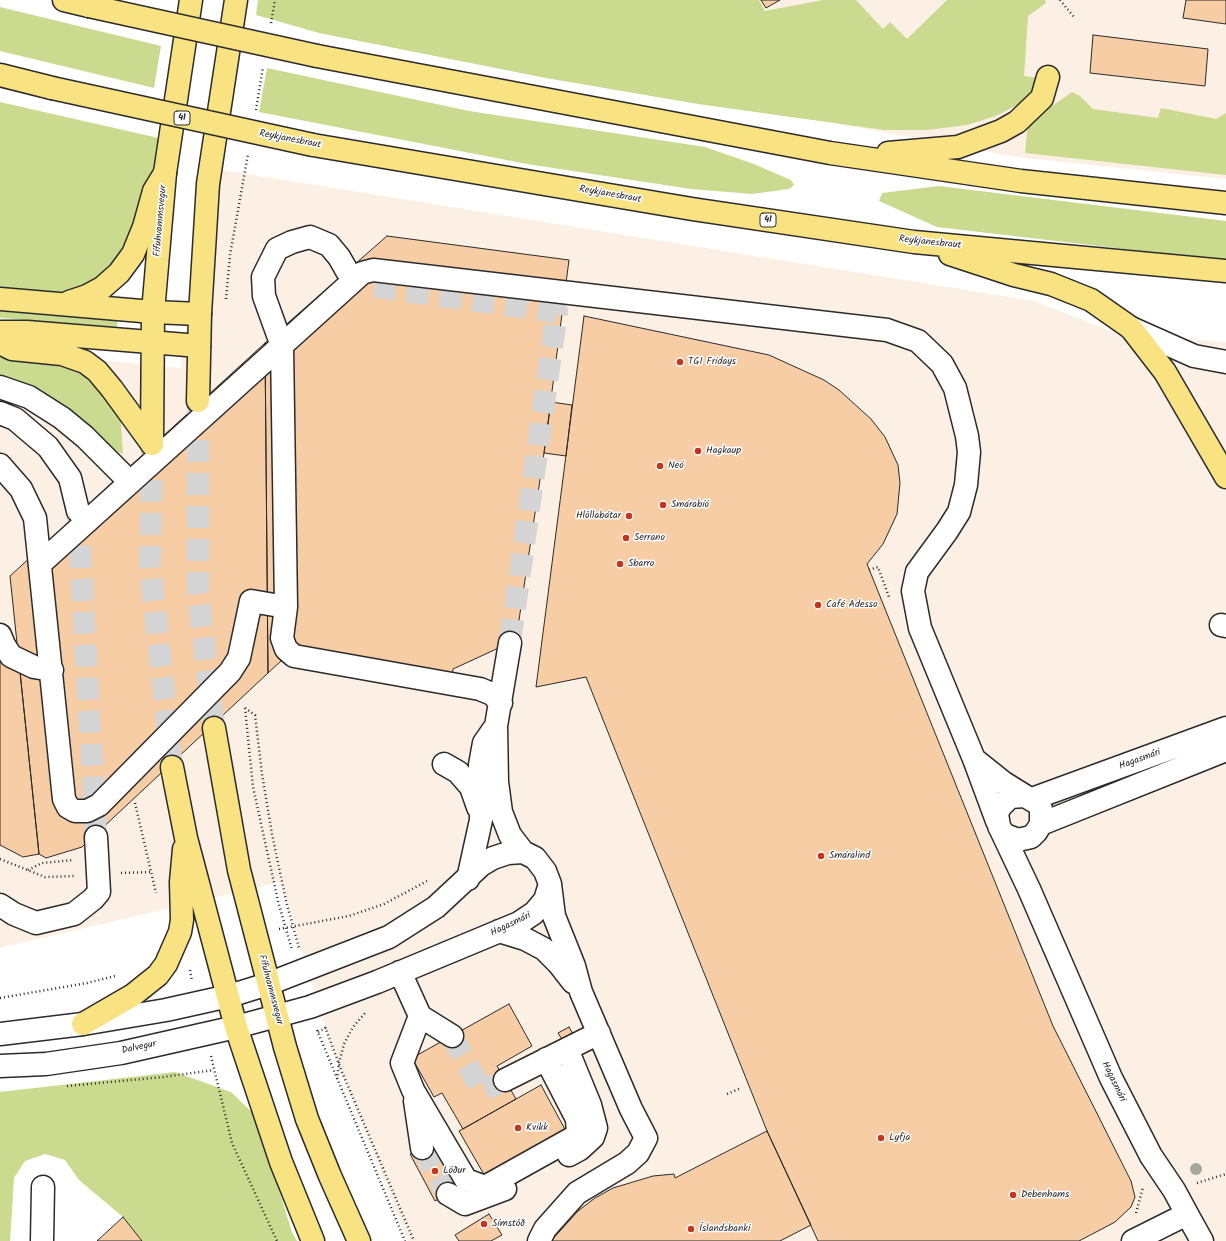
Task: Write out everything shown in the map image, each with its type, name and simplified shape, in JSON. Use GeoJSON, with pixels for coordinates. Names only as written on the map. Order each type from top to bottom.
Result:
{"type":"FeatureCollection","features":[{"type":"Feature","properties":{"kind":"main road"},"geometry":{"type":"LineString","coordinates":[[64,0],[317,56],[830,153],[1021,181],[1226,203]]}},
{"type":"Feature","properties":{"kind":"main road","name":"Fífuhvammsvegur"},"geometry":{"type":"LineString","coordinates":[[0,343],[12,349],[62,354],[84,362],[97,371],[112,389],[152,444],[153,312],[165,173],[191,0]]}},
{"type":"Feature","properties":{"kind":"main road"},"geometry":{"type":"LineString","coordinates":[[198,401],[200,314],[208,184],[236,0]]}},
{"type":"Feature","properties":{"kind":"main road","name":"Reykjanesbraut"},"geometry":{"type":"LineString","coordinates":[[0,75],[52,88],[313,145],[692,209],[914,242],[1226,271]]}},
{"type":"Feature","properties":{"kind":"main road"},"geometry":{"type":"LineString","coordinates":[[830,153],[880,154],[958,147],[1001,131],[1017,122],[1042,98],[1048,77]]}},
{"type":"Feature","properties":{"kind":"main road"},"geometry":{"type":"LineString","coordinates":[[66,303],[87,296],[102,288],[119,273],[133,254],[144,227],[154,191],[165,173]]}},
{"type":"Feature","properties":{"kind":"main road"},"geometry":{"type":"LineString","coordinates":[[914,242],[1014,275],[1051,284],[1091,300],[1131,328],[1165,372],[1226,476]]}},
{"type":"Feature","properties":{"kind":"main road"},"geometry":{"type":"LineString","coordinates":[[0,299],[66,303],[153,312],[200,314]]}},
{"type":"Feature","properties":{"kind":"main road"},"geometry":{"type":"LineString","coordinates":[[0,332],[27,332],[199,346]]}},
{"type":"Feature","properties":{"kind":"main road","name":"Fífuhvammsvegur"},"geometry":{"type":"LineString","coordinates":[[214,728],[239,870],[276,1016],[307,1119],[359,1241]]}},
{"type":"Feature","properties":{"kind":"main road"},"geometry":{"type":"LineString","coordinates":[[172,767],[186,838],[236,1027],[279,1156],[313,1241]]}},
{"type":"Feature","properties":{"kind":"main road"},"geometry":{"type":"LineString","coordinates":[[83,1024],[133,995],[158,975],[166,964],[180,932],[182,920],[182,858],[186,838]]}},
{"type":"Feature","properties":{"kind":"street"},"geometry":{"type":"LineString","coordinates":[[347,271],[339,257],[329,246],[310,237],[292,242],[277,249],[263,277],[264,296],[282,346],[286,607],[282,638],[286,649],[294,656],[480,689],[492,694],[501,703]]}},
{"type":"Feature","properties":{"kind":"street"},"geometry":{"type":"LineString","coordinates":[[41,563],[362,273],[374,270],[887,330],[918,342],[942,364],[956,388],[969,452],[966,485],[959,512],[948,531],[917,572],[913,591],[914,606],[920,628],[974,759],[999,826],[1005,835],[1018,840],[1025,840],[1039,828],[1226,750]]}},
{"type":"Feature","properties":{"kind":"street"},"geometry":{"type":"LineString","coordinates":[[1131,328],[1194,356],[1226,362]]}},
{"type":"Feature","properties":{"kind":"street"},"geometry":{"type":"LineString","coordinates":[[0,387],[29,397],[62,418],[85,437],[130,482]]}},
{"type":"Feature","properties":{"kind":"street"},"geometry":{"type":"LineString","coordinates":[[8,416],[48,447],[70,478],[78,511]]}},
{"type":"Feature","properties":{"kind":"street"},"geometry":{"type":"LineString","coordinates":[[0,465],[21,489],[35,518],[41,563],[64,799],[68,807],[75,811],[87,811],[99,805],[230,672],[239,658],[251,601],[286,607]]}},
{"type":"Feature","properties":{"kind":"street"},"geometry":{"type":"LineString","coordinates":[[0,635],[4,646],[12,656],[34,667],[52,670]]}},
{"type":"Feature","properties":{"kind":"street"},"geometry":{"type":"LineString","coordinates":[[510,643],[496,726],[497,782],[501,812],[510,835],[523,852],[535,858],[545,871],[550,884],[554,916],[574,966],[581,992],[631,1109],[646,1138],[638,1153],[627,1164],[577,1193],[545,1229],[539,1241]]}},
{"type":"Feature","properties":{"kind":"street"},"geometry":{"type":"LineString","coordinates":[[468,879],[480,820],[480,765],[484,743],[496,726]]}},
{"type":"Feature","properties":{"kind":"street","name":"Hagasmári"},"geometry":{"type":"LineString","coordinates":[[1202,1241],[1174,1190],[1151,1156],[1111,1078],[1029,889],[999,826],[997,814],[1004,801],[1010,797],[1028,797],[1226,728]]}},
{"type":"Feature","properties":{"kind":"street"},"geometry":{"type":"LineString","coordinates":[[974,759],[1004,783],[1028,797]]}},
{"type":"Feature","properties":{"kind":"street"},"geometry":{"type":"LineString","coordinates":[[444,764],[458,772],[471,787],[477,801],[480,820]]}},
{"type":"Feature","properties":{"kind":"street","name":"Hagasmári"},"geometry":{"type":"LineString","coordinates":[[1028,797],[1041,810],[1039,828],[1032,850],[1029,889]]}},
{"type":"Feature","properties":{"kind":"street"},"geometry":{"type":"LineString","coordinates":[[5,912],[36,923],[54,920],[74,914],[93,899],[99,892],[96,837]]}},
{"type":"Feature","properties":{"kind":"street"},"geometry":{"type":"LineString","coordinates":[[0,1034],[83,1024],[166,1010],[229,996],[268,984],[389,937],[436,907],[468,879],[481,865],[493,858],[508,853],[523,852]]}},
{"type":"Feature","properties":{"kind":"street","name":"Hagasmári"},"geometry":{"type":"LineString","coordinates":[[276,1016],[339,997],[499,931],[534,913],[545,900],[550,884]]}},
{"type":"Feature","properties":{"kind":"street"},"geometry":{"type":"LineString","coordinates":[[499,931],[525,939],[544,949],[559,964],[581,992]]}},
{"type":"Feature","properties":{"kind":"street"},"geometry":{"type":"LineString","coordinates":[[400,972],[420,1016],[452,1036]]}},
{"type":"Feature","properties":{"kind":"street","name":"Dalvegur"},"geometry":{"type":"LineString","coordinates":[[0,1066],[46,1064],[120,1053],[236,1027],[276,1016]]}},
{"type":"Feature","properties":{"kind":"street"},"geometry":{"type":"LineString","coordinates":[[420,1016],[402,1063],[413,1090],[466,1180],[485,1187],[578,1135],[577,1119],[546,1059]]}},
{"type":"Feature","properties":{"kind":"street"},"geometry":{"type":"LineString","coordinates":[[505,1080],[599,1033]]}},
{"type":"Feature","properties":{"kind":"street"},"geometry":{"type":"LineString","coordinates":[[448,1194],[465,1204],[497,1194],[580,1149],[593,1137],[596,1128],[590,1105],[567,1049]]}},
{"type":"Feature","properties":{"kind":"street"},"geometry":{"type":"LineString","coordinates":[[413,1090],[422,1148]]}},
{"type":"Feature","properties":{"kind":"street"},"geometry":{"type":"LineString","coordinates":[[42,1241],[43,1187]]}},
{"type":"Feature","properties":{"kind":"street"},"geometry":{"type":"LineString","coordinates":[[1133,1241],[1187,1214]]}},
{"type":"Feature","properties":{"kind":"path"},"geometry":{"type":"LineString","coordinates":[[269,31],[275,0]]}},
{"type":"Feature","properties":{"kind":"path"},"geometry":{"type":"LineString","coordinates":[[1060,0],[1074,17]]}},
{"type":"Feature","properties":{"kind":"path"},"geometry":{"type":"LineString","coordinates":[[255,116],[264,62]]}},
{"type":"Feature","properties":{"kind":"path"},"geometry":{"type":"LineString","coordinates":[[226,306],[230,255],[249,147]]}},
{"type":"Feature","properties":{"kind":"path"},"geometry":{"type":"LineString","coordinates":[[134,801],[156,894]]}},
{"type":"Feature","properties":{"kind":"path"},"geometry":{"type":"LineString","coordinates":[[28,870],[42,863],[77,860]]}},
{"type":"Feature","properties":{"kind":"path"},"geometry":{"type":"LineString","coordinates":[[286,927],[349,916],[384,904],[433,877]]}},
{"type":"Feature","properties":{"kind":"path"},"geometry":{"type":"LineString","coordinates":[[0,998],[87,983],[118,975]]}},
{"type":"Feature","properties":{"kind":"path"},"geometry":{"type":"LineString","coordinates":[[337,1080],[339,1063],[344,1044],[353,1027],[366,1011]]}},
{"type":"Feature","properties":{"kind":"path"},"geometry":{"type":"LineString","coordinates":[[60,1086],[155,1078],[214,1070],[232,1144],[277,1241]]}},
{"type":"Feature","properties":{"kind":"path"},"geometry":{"type":"LineString","coordinates":[[727,1094],[741,1088]]}},
{"type":"Feature","properties":{"kind":"path"},"geometry":{"type":"LineString","coordinates":[[1174,1190],[1226,1174]]}},
{"type":"Feature","properties":{"kind":"shaded area"},"geometry":{"type":"Polygon","coordinates":[[[283,0],[1226,0],[1226,179],[1016,157],[279,20],[283,0]]]}},
{"type":"Feature","properties":{"kind":"shaded area"},"geometry":{"type":"Polygon","coordinates":[[[216,169],[1034,301],[1119,334],[1226,342],[1226,1241],[408,1241],[330,1044],[281,882],[0,948],[0,350],[180,368],[216,169]]]}},
{"type":"Feature","properties":{"kind":"green space"},"geometry":{"type":"Polygon","coordinates":[[[258,0],[759,0],[765,11],[823,0],[856,0],[883,29],[890,22],[907,39],[947,0],[1045,0],[1046,3],[1028,16],[1024,76],[1040,78],[1035,93],[996,116],[967,125],[927,130],[884,130],[698,104],[546,78],[319,33],[256,15],[258,0]]]}},
{"type":"Feature","properties":{"kind":"green space"},"geometry":{"type":"Polygon","coordinates":[[[0,7],[161,46],[154,88],[0,51],[0,7]]]}},
{"type":"Feature","properties":{"kind":"green space"},"geometry":{"type":"Polygon","coordinates":[[[267,68],[469,111],[705,147],[754,164],[791,180],[794,185],[789,189],[752,194],[691,189],[527,164],[259,112],[267,68]]]}},
{"type":"Feature","properties":{"kind":"green space"},"geometry":{"type":"Polygon","coordinates":[[[1072,92],[1080,96],[1093,109],[1158,118],[1161,108],[1216,119],[1226,113],[1226,175],[1025,153],[1028,123],[1072,92]]]}},
{"type":"Feature","properties":{"kind":"green space"},"geometry":{"type":"Polygon","coordinates":[[[0,102],[163,139],[141,218],[128,247],[110,270],[90,284],[69,292],[49,295],[0,291],[0,102]]]}},
{"type":"Feature","properties":{"kind":"green space"},"geometry":{"type":"Polygon","coordinates":[[[939,186],[1226,221],[1226,261],[937,227],[879,201],[882,193],[939,186]]]}},
{"type":"Feature","properties":{"kind":"green space"},"geometry":{"type":"Polygon","coordinates":[[[0,306],[118,317],[117,327],[0,318],[0,306]]]}},
{"type":"Feature","properties":{"kind":"green space"},"geometry":{"type":"Polygon","coordinates":[[[0,354],[78,366],[115,404],[121,423],[123,454],[113,450],[79,418],[44,393],[0,375],[0,354]]]}},
{"type":"Feature","properties":{"kind":"green space"},"geometry":{"type":"Polygon","coordinates":[[[175,1072],[231,1092],[256,1116],[292,1232],[297,1241],[142,1241],[123,1217],[79,1180],[65,1160],[45,1154],[25,1161],[14,1178],[10,1241],[0,1241],[0,1092],[175,1072]]]}},
{"type":"Feature","properties":{"kind":"building"},"geometry":{"type":"Polygon","coordinates":[[[761,0],[780,0],[766,8],[761,0]]]}},
{"type":"Feature","properties":{"kind":"building"},"geometry":{"type":"Polygon","coordinates":[[[1186,0],[1226,0],[1226,24],[1183,18],[1186,0]]]}},
{"type":"Feature","properties":{"kind":"building"},"geometry":{"type":"Polygon","coordinates":[[[1093,35],[1208,49],[1205,86],[1090,73],[1093,35]]]}},
{"type":"Feature","properties":{"kind":"building"},"geometry":{"type":"Polygon","coordinates":[[[387,236],[569,260],[544,453],[516,640],[453,669],[450,693],[281,661],[268,673],[265,343],[387,236]]]}},
{"type":"Feature","properties":{"kind":"building","name":"Smáralind"},"geometry":{"type":"Polygon","coordinates":[[[584,316],[769,355],[824,380],[839,390],[871,419],[885,437],[898,465],[900,483],[897,514],[883,544],[867,564],[1053,1026],[1131,1181],[1135,1197],[1131,1207],[1115,1222],[1079,1241],[818,1241],[767,1131],[586,677],[536,687],[584,316]]]}},
{"type":"Feature","properties":{"kind":"building"},"geometry":{"type":"Polygon","coordinates":[[[265,343],[268,673],[82,847],[46,858],[39,854],[10,576],[265,343]]]}},
{"type":"Feature","properties":{"kind":"building"},"geometry":{"type":"Polygon","coordinates":[[[551,402],[572,405],[566,456],[544,453],[551,402]]]}},
{"type":"Feature","properties":{"kind":"building"},"geometry":{"type":"Polygon","coordinates":[[[0,661],[20,672],[39,854],[23,857],[0,845],[0,661]]]}},
{"type":"Feature","properties":{"kind":"building"},"geometry":{"type":"Polygon","coordinates":[[[509,1004],[532,1046],[497,1066],[516,1099],[463,1129],[442,1093],[434,1097],[412,1058],[509,1004]]]}},
{"type":"Feature","properties":{"kind":"building"},"geometry":{"type":"Polygon","coordinates":[[[569,1027],[573,1034],[563,1041],[558,1033],[569,1027]]]}},
{"type":"Feature","properties":{"kind":"building"},"geometry":{"type":"Polygon","coordinates":[[[541,1085],[567,1133],[486,1178],[459,1131],[541,1085]]]}},
{"type":"Feature","properties":{"kind":"building"},"geometry":{"type":"Polygon","coordinates":[[[767,1131],[811,1225],[780,1241],[551,1241],[578,1211],[595,1198],[613,1188],[653,1176],[674,1174],[675,1178],[767,1131]]]}},
{"type":"Feature","properties":{"kind":"building","name":"Löður"},"geometry":{"type":"Polygon","coordinates":[[[434,1141],[460,1187],[435,1201],[410,1154],[434,1141]]]}},
{"type":"Feature","properties":{"kind":"building","name":"Símstöð"},"geometry":{"type":"Polygon","coordinates":[[[489,1214],[502,1235],[491,1241],[459,1241],[455,1235],[489,1214]]]}},
{"type":"Feature","properties":{"kind":"building"},"geometry":{"type":"Polygon","coordinates":[[[123,1217],[142,1241],[97,1241],[123,1217]]]}},
{"type":"Feature","properties":{"kind":"tunnel"},"geometry":{"type":"LineString","coordinates":[[347,271],[353,279],[364,285],[557,312],[510,643]]}},
{"type":"Feature","properties":{"kind":"tunnel"},"geometry":{"type":"LineString","coordinates":[[198,407],[198,591],[214,728]]}},
{"type":"Feature","properties":{"kind":"tunnel"},"geometry":{"type":"LineString","coordinates":[[152,447],[150,565],[172,767]]}},
{"type":"Feature","properties":{"kind":"tunnel"},"geometry":{"type":"LineString","coordinates":[[78,513],[96,837]]}},
{"type":"Feature","properties":{"kind":"tunnel"},"geometry":{"type":"LineString","coordinates":[[452,1036],[482,1091],[505,1080]]}},
{"type":"Feature","properties":{"kind":"tunnel"},"geometry":{"type":"LineString","coordinates":[[422,1148],[448,1194]]}},
{"type":"Feature","properties":{"kind":"place","name":"TGI Fridays"},"geometry":{"type":"Point","coordinates":[680,362]}},
{"type":"Feature","properties":{"kind":"place","name":"Hagkaup"},"geometry":{"type":"Point","coordinates":[698,451]}},
{"type":"Feature","properties":{"kind":"place","name":"Neó"},"geometry":{"type":"Point","coordinates":[660,466]}},
{"type":"Feature","properties":{"kind":"place","name":"Smárabíó"},"geometry":{"type":"Point","coordinates":[663,505]}},
{"type":"Feature","properties":{"kind":"place","name":"Hlöllabátar"},"geometry":{"type":"Point","coordinates":[629,516]}},
{"type":"Feature","properties":{"kind":"place","name":"Serrano"},"geometry":{"type":"Point","coordinates":[626,538]}},
{"type":"Feature","properties":{"kind":"place","name":"Sbarro"},"geometry":{"type":"Point","coordinates":[620,564]}},
{"type":"Feature","properties":{"kind":"place","name":"Café Adesso"},"geometry":{"type":"Point","coordinates":[818,605]}},
{"type":"Feature","properties":{"kind":"place","name":"Smáralind"},"geometry":{"type":"Point","coordinates":[821,856]}},
{"type":"Feature","properties":{"kind":"place","name":"Kvikk"},"geometry":{"type":"Point","coordinates":[518,1128]}},
{"type":"Feature","properties":{"kind":"place","name":"Lyfja"},"geometry":{"type":"Point","coordinates":[881,1138]}},
{"type":"Feature","properties":{"kind":"place","name":"Löður"},"geometry":{"type":"Point","coordinates":[435,1171]}},
{"type":"Feature","properties":{"kind":"place","name":"Debenhams"},"geometry":{"type":"Point","coordinates":[1013,1195]}},
{"type":"Feature","properties":{"kind":"place","name":"Símstöð"},"geometry":{"type":"Point","coordinates":[484,1224]}},
{"type":"Feature","properties":{"kind":"place","name":"Íslandsbanki"},"geometry":{"type":"Point","coordinates":[691,1229]}}]}
